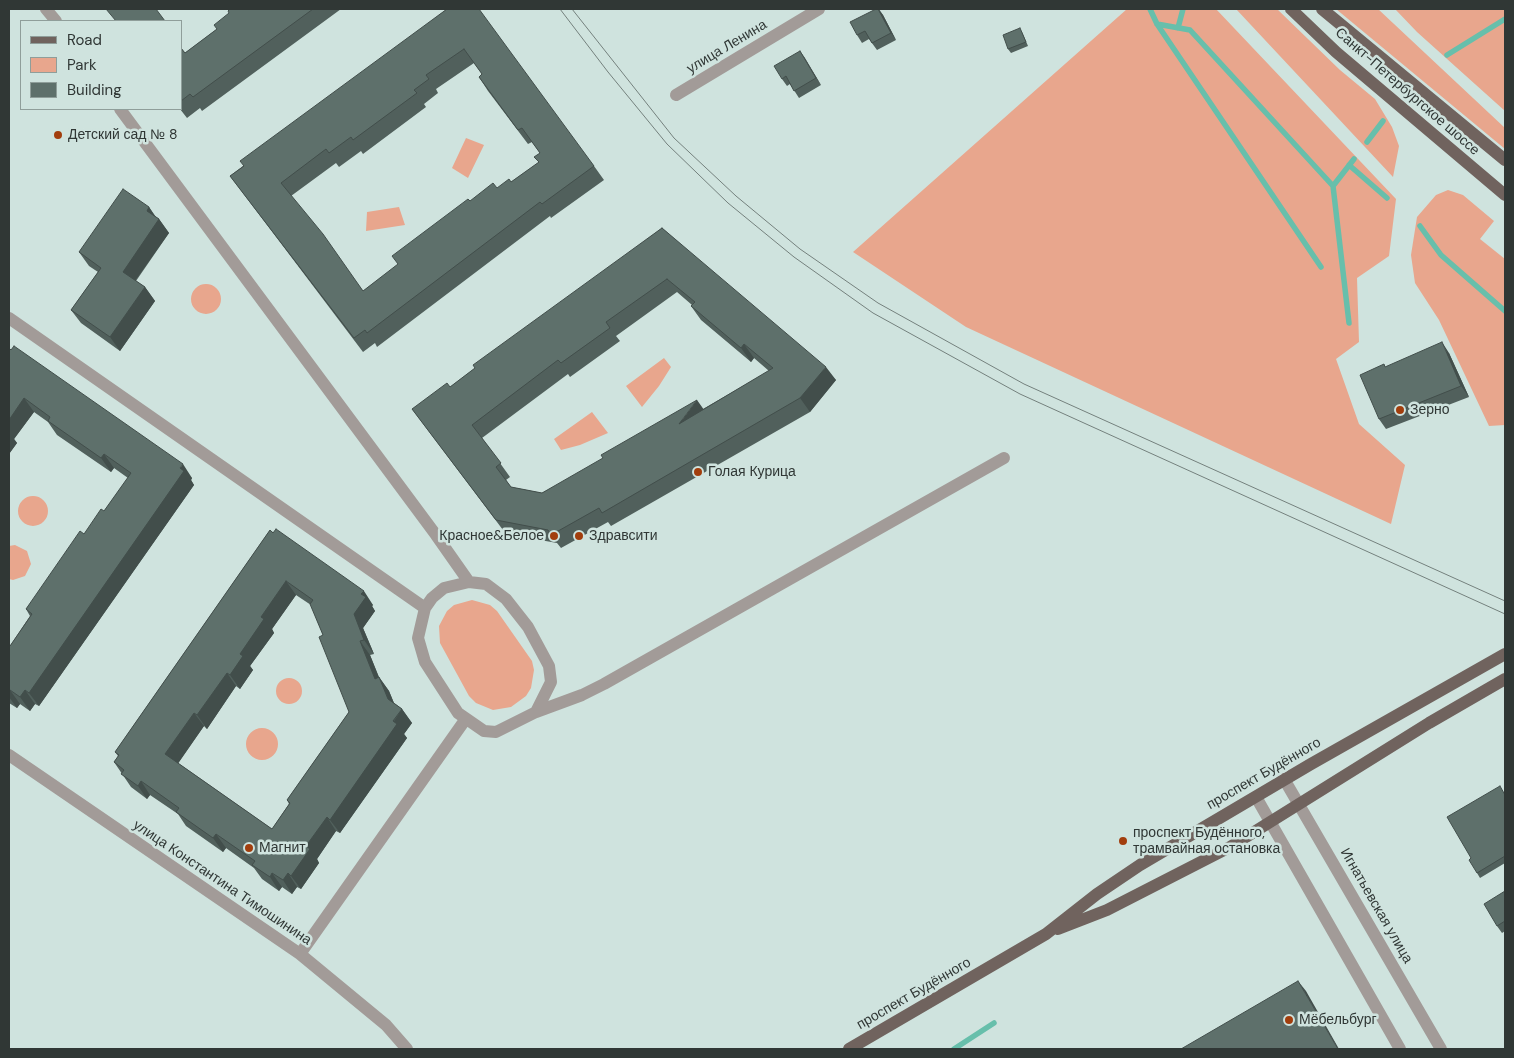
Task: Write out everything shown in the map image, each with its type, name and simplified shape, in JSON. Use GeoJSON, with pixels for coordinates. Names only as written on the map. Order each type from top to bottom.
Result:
{"type":"FeatureCollection","features":[{"type":"Feature","properties":{"kind":"main road","name":"Санкт-Петербургское шоссе"},"geometry":{"type":"LineString","coordinates":[[1290,9],[1336,52],[1505,195]]}},
{"type":"Feature","properties":{"kind":"main road","name":"Санкт-Петербургское шоссе"},"geometry":{"type":"LineString","coordinates":[[1322,9],[1505,160]]}},
{"type":"Feature","properties":{"kind":"main road","name":"проспект Будённого"},"geometry":{"type":"LineString","coordinates":[[849,1049],[1046,934],[1097,894],[1140,865],[1284,779],[1505,654]]}},
{"type":"Feature","properties":{"kind":"main road","name":"проспект Будённого"},"geometry":{"type":"LineString","coordinates":[[1046,934],[1107,910],[1230,847],[1300,805],[1428,723],[1505,679]]}},
{"type":"Feature","properties":{"kind":"street"},"geometry":{"type":"LineString","coordinates":[[46,9],[55,20]]}},
{"type":"Feature","properties":{"kind":"street","name":"улица Ленина"},"geometry":{"type":"LineString","coordinates":[[676,95],[819,9]]}},
{"type":"Feature","properties":{"kind":"street"},"geometry":{"type":"LineString","coordinates":[[121,110],[469,582]]}},
{"type":"Feature","properties":{"kind":"street"},"geometry":{"type":"LineString","coordinates":[[9,318],[425,608]]}},
{"type":"Feature","properties":{"kind":"street"},"geometry":{"type":"LineString","coordinates":[[536,712],[551,682],[549,666],[540,646],[519,614],[506,599],[486,584],[469,582],[444,588],[432,598],[425,608],[418,638],[426,662],[449,701],[465,720],[484,730],[496,732],[536,712],[582,695],[604,684],[1004,458]]}},
{"type":"Feature","properties":{"kind":"street"},"geometry":{"type":"LineString","coordinates":[[300,954],[465,720]]}},
{"type":"Feature","properties":{"kind":"street","name":"улица Константина Тимошинина"},"geometry":{"type":"LineString","coordinates":[[9,755],[300,954],[340,985],[386,1025],[407,1049]]}},
{"type":"Feature","properties":{"kind":"street","name":"Игнатьевская улица"},"geometry":{"type":"LineString","coordinates":[[1284,779],[1441,1049]]}},
{"type":"Feature","properties":{"kind":"street"},"geometry":{"type":"LineString","coordinates":[[1256,796],[1400,1049]]}},
{"type":"Feature","properties":{"kind":"green space"},"geometry":{"type":"Polygon","coordinates":[[[1127,9],[1216,9],[1396,199],[1389,256],[1357,278],[1359,342],[1336,359],[1359,424],[1405,465],[1391,524],[966,327],[853,252],[1127,9]]]}},
{"type":"Feature","properties":{"kind":"green space"},"geometry":{"type":"Polygon","coordinates":[[[1236,9],[1277,9],[1340,70],[1375,99],[1392,127],[1399,146],[1393,177],[1236,9]]]}},
{"type":"Feature","properties":{"kind":"green space"},"geometry":{"type":"Polygon","coordinates":[[[1336,9],[1378,9],[1505,128],[1505,149],[1336,9]]]}},
{"type":"Feature","properties":{"kind":"green space"},"geometry":{"type":"Polygon","coordinates":[[[1395,9],[1505,9],[1505,111],[1417,32],[1395,9]]]}},
{"type":"Feature","properties":{"kind":"green space"},"geometry":{"type":"Polygon","coordinates":[[[466,138],[484,145],[468,178],[452,168],[466,138]]]}},
{"type":"Feature","properties":{"kind":"green space"},"geometry":{"type":"Polygon","coordinates":[[[1448,190],[1463,195],[1494,221],[1480,239],[1505,259],[1505,425],[1489,426],[1439,320],[1415,283],[1411,255],[1417,217],[1436,195],[1448,190]]]}},
{"type":"Feature","properties":{"kind":"green space"},"geometry":{"type":"Polygon","coordinates":[[[399,207],[405,225],[366,231],[367,212],[399,207]]]}},
{"type":"Feature","properties":{"kind":"green space"},"geometry":{"type":"Polygon","coordinates":[[[206,284],[217,288],[221,299],[217,310],[206,314],[195,310],[191,299],[195,288],[206,284]]]}},
{"type":"Feature","properties":{"kind":"green space"},"geometry":{"type":"Polygon","coordinates":[[[664,358],[671,367],[642,407],[626,386],[664,358]]]}},
{"type":"Feature","properties":{"kind":"green space"},"geometry":{"type":"Polygon","coordinates":[[[592,412],[608,433],[580,445],[561,450],[554,439],[592,412]]]}},
{"type":"Feature","properties":{"kind":"green space"},"geometry":{"type":"Polygon","coordinates":[[[33,496],[44,500],[48,511],[44,522],[33,526],[22,522],[18,511],[22,500],[33,496]]]}},
{"type":"Feature","properties":{"kind":"green space"},"geometry":{"type":"Polygon","coordinates":[[[15,545],[27,551],[31,564],[25,576],[13,580],[9,579],[9,546],[15,545]]]}},
{"type":"Feature","properties":{"kind":"green space"},"geometry":{"type":"Polygon","coordinates":[[[472,600],[490,605],[497,611],[532,661],[534,670],[531,688],[526,696],[511,707],[493,710],[476,703],[469,696],[440,643],[439,626],[447,611],[454,605],[472,600]]]}},
{"type":"Feature","properties":{"kind":"green space"},"geometry":{"type":"Polygon","coordinates":[[[289,678],[298,682],[302,691],[298,700],[289,704],[280,700],[276,691],[280,682],[289,678]]]}},
{"type":"Feature","properties":{"kind":"green space"},"geometry":{"type":"Polygon","coordinates":[[[262,728],[268,729],[273,733],[277,738],[277,750],[273,755],[268,759],[262,760],[256,759],[251,755],[247,750],[246,744],[247,738],[251,733],[256,729],[262,728]]]}},
{"type":"Feature","properties":{"kind":"building"},"geometry":{"type":"Polygon","coordinates":[[[106,9],[156,9],[164,20],[115,20],[106,9]]]}},
{"type":"Feature","properties":{"kind":"building"},"geometry":{"type":"Polygon","coordinates":[[[230,9],[313,9],[193,97],[190,94],[182,100],[182,49],[185,53],[217,29],[214,25],[229,13],[230,9]]]}},
{"type":"Feature","properties":{"kind":"building"},"geometry":{"type":"Polygon","coordinates":[[[447,9],[479,9],[594,166],[542,204],[540,202],[367,333],[365,330],[354,338],[230,176],[244,166],[240,161],[447,9]],[[464,49],[426,75],[429,79],[414,90],[417,93],[353,140],[351,137],[329,153],[326,149],[281,183],[323,234],[363,291],[398,264],[392,256],[468,199],[470,201],[493,183],[497,188],[509,179],[511,182],[539,162],[534,157],[540,153],[522,128],[518,130],[479,77],[482,74],[464,49]]]}},
{"type":"Feature","properties":{"kind":"building"},"geometry":{"type":"Polygon","coordinates":[[[878,9],[891,33],[872,43],[865,31],[857,35],[850,22],[878,9]]]}},
{"type":"Feature","properties":{"kind":"building"},"geometry":{"type":"Polygon","coordinates":[[[1020,28],[1026,42],[1008,49],[1003,35],[1020,28]]]}},
{"type":"Feature","properties":{"kind":"building"},"geometry":{"type":"Polygon","coordinates":[[[800,51],[816,78],[794,91],[786,76],[782,79],[774,66],[800,51]]]}},
{"type":"Feature","properties":{"kind":"building"},"geometry":{"type":"Polygon","coordinates":[[[123,189],[149,207],[147,211],[159,219],[123,272],[145,287],[110,337],[71,310],[101,268],[79,252],[123,189]]]}},
{"type":"Feature","properties":{"kind":"building"},"geometry":{"type":"Polygon","coordinates":[[[662,228],[826,367],[800,398],[602,513],[599,508],[551,535],[548,530],[496,520],[412,409],[447,383],[450,387],[475,368],[473,365],[662,228]],[[667,279],[606,322],[610,328],[561,363],[558,360],[472,425],[501,463],[496,467],[511,487],[542,493],[603,458],[601,455],[697,400],[679,424],[773,368],[744,344],[741,348],[691,306],[695,302],[667,279]]]}},
{"type":"Feature","properties":{"kind":"building"},"geometry":{"type":"Polygon","coordinates":[[[1442,342],[1461,386],[1379,419],[1360,375],[1384,364],[1385,367],[1442,342]]]}},
{"type":"Feature","properties":{"kind":"building"},"geometry":{"type":"Polygon","coordinates":[[[14,346],[183,464],[180,468],[184,471],[29,693],[25,690],[20,697],[10,690],[9,692],[9,645],[32,614],[26,609],[80,531],[84,534],[101,509],[104,511],[131,473],[104,454],[101,458],[48,421],[50,417],[24,398],[9,420],[9,348],[11,350],[14,346]]]}},
{"type":"Feature","properties":{"kind":"building"},"geometry":{"type":"Polygon","coordinates":[[[276,529],[364,591],[361,594],[366,597],[354,614],[364,640],[360,641],[375,679],[379,677],[388,699],[402,709],[393,721],[397,724],[330,820],[327,817],[306,846],[310,849],[291,876],[288,873],[283,880],[272,873],[270,877],[252,865],[255,861],[216,834],[213,838],[176,812],[179,808],[141,781],[138,786],[121,774],[124,770],[114,762],[119,755],[115,752],[270,530],[273,533],[276,529]],[[286,581],[261,617],[264,619],[240,654],[243,656],[230,675],[227,673],[197,715],[194,713],[165,754],[272,829],[290,803],[287,800],[349,712],[319,637],[323,635],[310,604],[313,600],[286,581]]]}},
{"type":"Feature","properties":{"kind":"building"},"geometry":{"type":"Polygon","coordinates":[[[1500,786],[1505,795],[1505,856],[1477,873],[1469,860],[1471,858],[1447,817],[1500,786]]]}},
{"type":"Feature","properties":{"kind":"building"},"geometry":{"type":"Polygon","coordinates":[[[1505,891],[1505,921],[1497,926],[1484,904],[1505,891]]]}},
{"type":"Feature","properties":{"kind":"building","name":"Мёбельбург"},"geometry":{"type":"Polygon","coordinates":[[[1298,981],[1338,1049],[1181,1049],[1298,981]]]}},
{"type":"Feature","properties":{"kind":"waterway"},"geometry":{"type":"LineString","coordinates":[[1150,9],[1157,24],[1321,267]]}},
{"type":"Feature","properties":{"kind":"waterway"},"geometry":{"type":"LineString","coordinates":[[1178,28],[1183,9]]}},
{"type":"Feature","properties":{"kind":"waterway"},"geometry":{"type":"LineString","coordinates":[[1447,55],[1505,19]]}},
{"type":"Feature","properties":{"kind":"waterway"},"geometry":{"type":"LineString","coordinates":[[1157,24],[1190,30],[1333,186]]}},
{"type":"Feature","properties":{"kind":"waterway"},"geometry":{"type":"LineString","coordinates":[[1367,142],[1383,121]]}},
{"type":"Feature","properties":{"kind":"waterway"},"geometry":{"type":"LineString","coordinates":[[1349,323],[1333,186],[1354,159]]}},
{"type":"Feature","properties":{"kind":"waterway"},"geometry":{"type":"LineString","coordinates":[[1349,165],[1387,198]]}},
{"type":"Feature","properties":{"kind":"waterway"},"geometry":{"type":"LineString","coordinates":[[1420,226],[1441,255],[1505,311]]}},
{"type":"Feature","properties":{"kind":"waterway"},"geometry":{"type":"LineString","coordinates":[[954,1049],[994,1023]]}},
{"type":"Feature","properties":{"kind":"tram line"},"geometry":{"type":"LineString","coordinates":[[560,9],[608,72],[667,144],[728,203],[794,257],[873,313],[1020,394],[1505,614]]}},
{"type":"Feature","properties":{"kind":"tram line"},"geometry":{"type":"LineString","coordinates":[[572,9],[674,138],[736,196],[800,249],[878,303],[1024,384],[1505,601]]}},
{"type":"Feature","properties":{"kind":"place","name":"Детский сад № 8"},"geometry":{"type":"Point","coordinates":[58,135]}},
{"type":"Feature","properties":{"kind":"place","name":"Зерно"},"geometry":{"type":"Point","coordinates":[1400,410]}},
{"type":"Feature","properties":{"kind":"place","name":"Голая Курица"},"geometry":{"type":"Point","coordinates":[698,472]}},
{"type":"Feature","properties":{"kind":"place","name":"Красное&Белое"},"geometry":{"type":"Point","coordinates":[554,536]}},
{"type":"Feature","properties":{"kind":"place","name":"Здравсити"},"geometry":{"type":"Point","coordinates":[579,536]}},
{"type":"Feature","properties":{"kind":"place","name":"проспект Будённого, трамвайная остановка"},"geometry":{"type":"Point","coordinates":[1123,841]}},
{"type":"Feature","properties":{"kind":"place","name":"Магнит"},"geometry":{"type":"Point","coordinates":[249,848]}},
{"type":"Feature","properties":{"kind":"place","name":"Мёбельбург"},"geometry":{"type":"Point","coordinates":[1289,1020]}}]}
